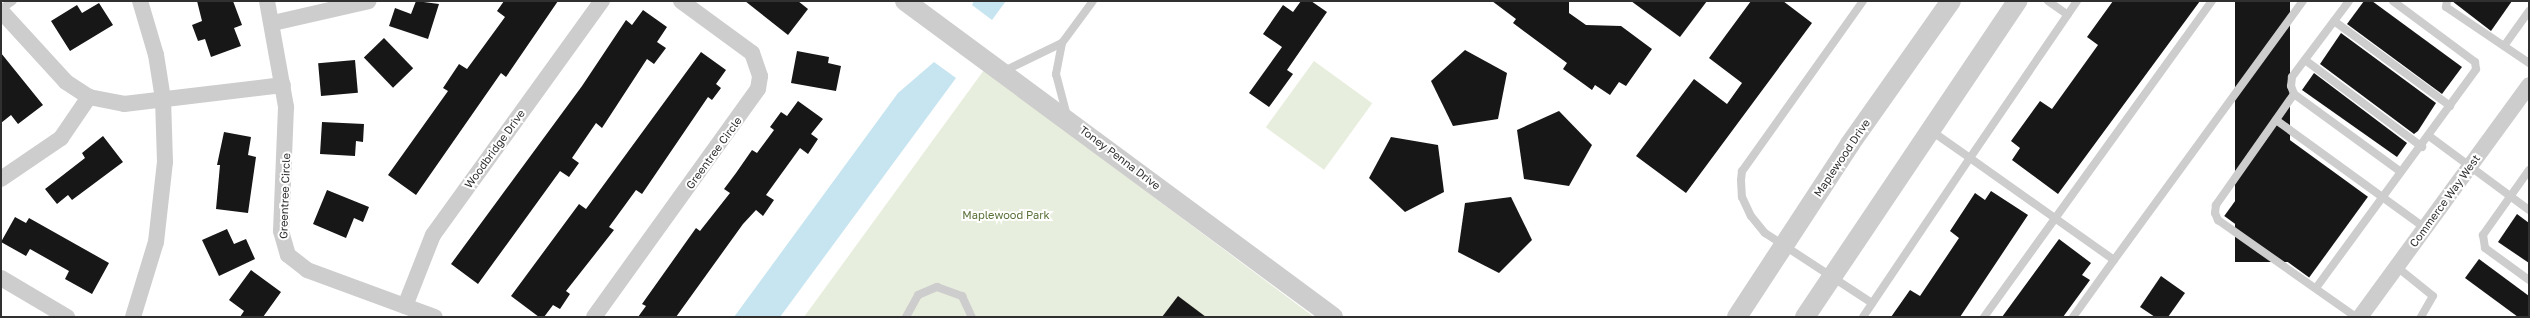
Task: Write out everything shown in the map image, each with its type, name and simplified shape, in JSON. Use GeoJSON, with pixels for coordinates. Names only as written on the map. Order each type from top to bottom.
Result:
{"type":"FeatureCollection","features":[{"type":"Feature","properties":{"kind":"street"},"geometry":{"type":"LineString","coordinates":[[133,317],[148,273],[162,210],[165,162],[163,98],[156,55],[140,1]]}},
{"type":"Feature","properties":{"kind":"street","name":"Greentree Circle"},"geometry":{"type":"LineString","coordinates":[[267,1],[273,23],[283,85],[287,144],[282,231],[288,255],[307,270],[435,317]]}},
{"type":"Feature","properties":{"kind":"street"},"geometry":{"type":"LineString","coordinates":[[273,23],[369,1]]}},
{"type":"Feature","properties":{"kind":"street","name":"Woodbridge Drive"},"geometry":{"type":"LineString","coordinates":[[405,306],[437,228],[602,1]]}},
{"type":"Feature","properties":{"kind":"street","name":"Greentree Circle"},"geometry":{"type":"LineString","coordinates":[[594,317],[758,89],[760,76],[752,53],[681,1]]}},
{"type":"Feature","properties":{"kind":"street","name":"Toney Penna Drive"},"geometry":{"type":"LineString","coordinates":[[905,1],[1004,72],[1333,317]]}},
{"type":"Feature","properties":{"kind":"street","name":"Maplewood Drive"},"geometry":{"type":"LineString","coordinates":[[1737,317],[1951,1]]}},
{"type":"Feature","properties":{"kind":"street"},"geometry":{"type":"LineString","coordinates":[[1805,317],[2017,1]]}},
{"type":"Feature","properties":{"kind":"street"},"geometry":{"type":"LineString","coordinates":[[1,10],[66,82],[89,97],[124,104],[163,98],[283,85]]}},
{"type":"Feature","properties":{"kind":"street","name":"Commerce Way West"},"geometry":{"type":"LineString","coordinates":[[2360,317],[2529,85]]}},
{"type":"Feature","properties":{"kind":"street"},"geometry":{"type":"LineString","coordinates":[[1,179],[61,138],[89,97]]}},
{"type":"Feature","properties":{"kind":"street"},"geometry":{"type":"LineString","coordinates":[[1,278],[67,317]]}},
{"type":"Feature","properties":{"kind":"lane"},"geometry":{"type":"LineString","coordinates":[[1,10],[13,1]]}},
{"type":"Feature","properties":{"kind":"lane"},"geometry":{"type":"LineString","coordinates":[[1068,120],[1056,74],[1062,43],[1093,1]]}},
{"type":"Feature","properties":{"kind":"lane"},"geometry":{"type":"LineString","coordinates":[[1864,1],[1742,171],[1742,197],[1750,216],[1783,247],[1832,276],[1872,303]]}},
{"type":"Feature","properties":{"kind":"lane"},"geometry":{"type":"LineString","coordinates":[[2048,1],[2068,15]]}},
{"type":"Feature","properties":{"kind":"lane"},"geometry":{"type":"LineString","coordinates":[[1863,317],[2078,1]]}},
{"type":"Feature","properties":{"kind":"lane"},"geometry":{"type":"LineString","coordinates":[[1984,317],[2212,1]]}},
{"type":"Feature","properties":{"kind":"lane"},"geometry":{"type":"LineString","coordinates":[[2073,317],[2303,1]]}},
{"type":"Feature","properties":{"kind":"lane"},"geometry":{"type":"LineString","coordinates":[[2349,1],[2292,77],[2294,94],[2216,205],[2215,213],[2218,220],[2356,317]]}},
{"type":"Feature","properties":{"kind":"lane"},"geometry":{"type":"LineString","coordinates":[[2316,288],[2381,197],[2422,147],[2476,69],[2474,62],[2393,1]]}},
{"type":"Feature","properties":{"kind":"lane"},"geometry":{"type":"LineString","coordinates":[[2447,1],[2446,8],[2529,63]]}},
{"type":"Feature","properties":{"kind":"lane"},"geometry":{"type":"LineString","coordinates":[[2504,46],[2529,11]]}},
{"type":"Feature","properties":{"kind":"lane"},"geometry":{"type":"LineString","coordinates":[[2334,21],[2450,106]]}},
{"type":"Feature","properties":{"kind":"lane"},"geometry":{"type":"LineString","coordinates":[[1004,72],[1062,43]]}},
{"type":"Feature","properties":{"kind":"lane"},"geometry":{"type":"LineString","coordinates":[[2305,60],[2422,147]]}},
{"type":"Feature","properties":{"kind":"lane"},"geometry":{"type":"LineString","coordinates":[[2294,94],[2401,172]]}},
{"type":"Feature","properties":{"kind":"lane"},"geometry":{"type":"LineString","coordinates":[[2276,120],[2425,228]]}},
{"type":"Feature","properties":{"kind":"lane"},"geometry":{"type":"LineString","coordinates":[[1930,130],[2114,260]]}},
{"type":"Feature","properties":{"kind":"lane"},"geometry":{"type":"LineString","coordinates":[[2429,136],[2529,210]]}},
{"type":"Feature","properties":{"kind":"lane"},"geometry":{"type":"LineString","coordinates":[[2529,170],[2483,235],[2485,248],[2529,280]]}},
{"type":"Feature","properties":{"kind":"lane"},"geometry":{"type":"LineString","coordinates":[[2397,267],[2433,296],[2421,317]]}},
{"type":"Feature","properties":{"kind":"lane"},"geometry":{"type":"LineString","coordinates":[[906,317],[918,295],[937,287],[962,296],[972,317]]}},
{"type":"Feature","properties":{"kind":"green space"},"geometry":{"type":"Polygon","coordinates":[[[1314,61],[1372,103],[1324,170],[1266,127],[1314,61]]]}},
{"type":"Feature","properties":{"kind":"green space","name":"Maplewood Park"},"geometry":{"type":"Polygon","coordinates":[[[984,70],[1314,317],[804,317],[984,70]]]}},
{"type":"Feature","properties":{"kind":"water"},"geometry":{"type":"Polygon","coordinates":[[[974,1],[1006,1],[992,20],[972,5],[974,1]]]}},
{"type":"Feature","properties":{"kind":"water"},"geometry":{"type":"Polygon","coordinates":[[[934,62],[956,78],[780,317],[734,317],[898,93],[934,62]]]}},
{"type":"Feature","properties":{"kind":"building"},"geometry":{"type":"Polygon","coordinates":[[[197,1],[233,1],[242,25],[234,28],[241,46],[211,57],[205,39],[198,41],[192,25],[202,21],[197,1]]]}},
{"type":"Feature","properties":{"kind":"building"},"geometry":{"type":"Polygon","coordinates":[[[416,1],[439,4],[428,39],[389,26],[395,8],[411,14],[416,1]]]}},
{"type":"Feature","properties":{"kind":"building"},"geometry":{"type":"Polygon","coordinates":[[[504,1],[558,1],[506,77],[501,73],[416,195],[388,175],[448,91],[443,88],[459,64],[467,69],[505,17],[497,11],[504,1]]]}},
{"type":"Feature","properties":{"kind":"building"},"geometry":{"type":"Polygon","coordinates":[[[745,1],[798,1],[808,9],[788,35],[745,1]]]}},
{"type":"Feature","properties":{"kind":"building"},"geometry":{"type":"Polygon","coordinates":[[[1301,1],[1311,1],[1327,12],[1287,70],[1293,74],[1269,107],[1249,93],[1282,47],[1263,34],[1283,5],[1293,12],[1301,1]]]}},
{"type":"Feature","properties":{"kind":"building"},"geometry":{"type":"Polygon","coordinates":[[[1492,1],[1569,1],[1569,13],[1586,25],[1621,26],[1652,49],[1626,86],[1619,82],[1610,95],[1595,85],[1592,90],[1563,69],[1567,63],[1513,23],[1516,19],[1492,1]]]}},
{"type":"Feature","properties":{"kind":"building"},"geometry":{"type":"Polygon","coordinates":[[[1631,1],[1707,1],[1680,37],[1631,1]]]}},
{"type":"Feature","properties":{"kind":"building"},"geometry":{"type":"Polygon","coordinates":[[[1751,1],[1783,1],[1812,23],[1686,193],[1636,156],[1694,79],[1727,104],[1742,83],[1709,58],[1751,1]]]}},
{"type":"Feature","properties":{"kind":"building"},"geometry":{"type":"Polygon","coordinates":[[[2113,1],[2200,1],[2058,194],[2012,160],[2020,148],[2011,141],[2040,101],[2052,109],[2098,45],[2087,37],[2113,1]]]}},
{"type":"Feature","properties":{"kind":"building"},"geometry":{"type":"Polygon","coordinates":[[[2235,1],[2290,1],[2290,262],[2235,262],[2235,1]]]}},
{"type":"Feature","properties":{"kind":"building"},"geometry":{"type":"Polygon","coordinates":[[[2364,1],[2372,1],[2462,67],[2442,94],[2347,24],[2364,1]]]}},
{"type":"Feature","properties":{"kind":"building"},"geometry":{"type":"Polygon","coordinates":[[[2452,1],[2512,1],[2491,31],[2452,1]]]}},
{"type":"Feature","properties":{"kind":"building"},"geometry":{"type":"Polygon","coordinates":[[[99,3],[113,25],[70,51],[51,21],[77,5],[82,13],[99,3]]]}},
{"type":"Feature","properties":{"kind":"building"},"geometry":{"type":"Polygon","coordinates":[[[643,10],[667,27],[657,42],[666,48],[654,64],[647,59],[602,128],[596,123],[572,158],[579,163],[569,177],[560,171],[478,284],[451,264],[582,86],[626,20],[632,25],[643,10]]]}},
{"type":"Feature","properties":{"kind":"building"},"geometry":{"type":"Polygon","coordinates":[[[2341,33],[2436,103],[2418,131],[2414,134],[2320,64],[2341,33]]]}},
{"type":"Feature","properties":{"kind":"building"},"geometry":{"type":"Polygon","coordinates":[[[384,38],[413,68],[393,88],[364,57],[384,38]]]}},
{"type":"Feature","properties":{"kind":"building"},"geometry":{"type":"Polygon","coordinates":[[[1465,50],[1507,73],[1498,119],[1453,126],[1431,81],[1465,50]]]}},
{"type":"Feature","properties":{"kind":"building"},"geometry":{"type":"Polygon","coordinates":[[[797,51],[829,57],[828,63],[841,66],[836,91],[791,83],[797,51]]]}},
{"type":"Feature","properties":{"kind":"building"},"geometry":{"type":"Polygon","coordinates":[[[701,52],[726,70],[716,84],[721,88],[712,100],[708,97],[642,194],[636,190],[609,227],[614,230],[566,291],[570,294],[560,309],[553,305],[544,317],[539,317],[511,296],[579,204],[586,209],[701,52]]]}},
{"type":"Feature","properties":{"kind":"building"},"geometry":{"type":"Polygon","coordinates":[[[1,53],[43,105],[18,124],[11,115],[1,123],[1,53]]]}},
{"type":"Feature","properties":{"kind":"building"},"geometry":{"type":"Polygon","coordinates":[[[355,60],[358,93],[321,96],[318,63],[355,60]]]}},
{"type":"Feature","properties":{"kind":"building"},"geometry":{"type":"Polygon","coordinates":[[[2314,73],[2407,143],[2397,157],[2302,90],[2314,73]]]}},
{"type":"Feature","properties":{"kind":"building"},"geometry":{"type":"Polygon","coordinates":[[[798,101],[823,119],[811,134],[818,139],[808,154],[800,148],[766,195],[774,200],[763,216],[756,210],[743,224],[676,317],[638,317],[646,306],[642,304],[696,228],[700,231],[730,193],[724,189],[752,150],[757,153],[774,130],[770,127],[781,112],[787,116],[798,101]]]}},
{"type":"Feature","properties":{"kind":"building"},"geometry":{"type":"Polygon","coordinates":[[[1559,111],[1592,145],[1569,186],[1524,179],[1517,130],[1559,111]]]}},
{"type":"Feature","properties":{"kind":"building"},"geometry":{"type":"Polygon","coordinates":[[[322,122],[364,124],[363,142],[356,141],[355,156],[320,154],[322,122]]]}},
{"type":"Feature","properties":{"kind":"building"},"geometry":{"type":"Polygon","coordinates":[[[224,132],[251,137],[248,155],[256,157],[248,213],[216,209],[220,165],[217,165],[224,132]]]}},
{"type":"Feature","properties":{"kind":"building"},"geometry":{"type":"Polygon","coordinates":[[[2283,135],[2368,197],[2309,278],[2224,216],[2283,135]]]}},
{"type":"Feature","properties":{"kind":"building"},"geometry":{"type":"Polygon","coordinates":[[[103,136],[123,162],[72,200],[68,195],[57,204],[45,189],[85,158],[82,153],[103,136]]]}},
{"type":"Feature","properties":{"kind":"building"},"geometry":{"type":"Polygon","coordinates":[[[1391,137],[1438,145],[1444,192],[1405,212],[1369,178],[1391,137]]]}},
{"type":"Feature","properties":{"kind":"building"},"geometry":{"type":"Polygon","coordinates":[[[327,190],[369,207],[363,222],[354,218],[346,238],[313,224],[327,190]]]}},
{"type":"Feature","properties":{"kind":"building"},"geometry":{"type":"Polygon","coordinates":[[[1991,191],[2028,215],[1960,317],[1891,317],[1910,290],[1920,296],[1959,238],[1950,231],[1975,193],[1985,200],[1991,191]]]}},
{"type":"Feature","properties":{"kind":"building"},"geometry":{"type":"Polygon","coordinates":[[[1511,197],[1532,240],[1499,273],[1458,252],[1465,203],[1511,197]]]}},
{"type":"Feature","properties":{"kind":"building"},"geometry":{"type":"Polygon","coordinates":[[[2517,214],[2529,223],[2529,263],[2498,242],[2517,214]]]}},
{"type":"Feature","properties":{"kind":"building"},"geometry":{"type":"Polygon","coordinates":[[[15,217],[26,223],[29,218],[109,263],[92,294],[65,279],[69,271],[30,249],[26,256],[1,242],[15,217]]]}},
{"type":"Feature","properties":{"kind":"building"},"geometry":{"type":"Polygon","coordinates":[[[227,229],[234,244],[246,239],[255,259],[219,276],[202,240],[227,229]]]}},
{"type":"Feature","properties":{"kind":"building"},"geometry":{"type":"Polygon","coordinates":[[[2059,239],[2091,263],[2082,275],[2090,280],[2063,317],[2002,317],[2059,239]]]}},
{"type":"Feature","properties":{"kind":"building"},"geometry":{"type":"Polygon","coordinates":[[[2479,259],[2529,296],[2529,317],[2518,317],[2465,278],[2479,259]]]}},
{"type":"Feature","properties":{"kind":"building"},"geometry":{"type":"Polygon","coordinates":[[[251,270],[281,292],[263,317],[240,317],[244,311],[229,300],[251,270]]]}},
{"type":"Feature","properties":{"kind":"building"},"geometry":{"type":"Polygon","coordinates":[[[2161,276],[2185,293],[2168,317],[2155,317],[2140,307],[2161,276]]]}},
{"type":"Feature","properties":{"kind":"building"},"geometry":{"type":"Polygon","coordinates":[[[1178,296],[1206,317],[1162,317],[1178,296]]]}}]}
